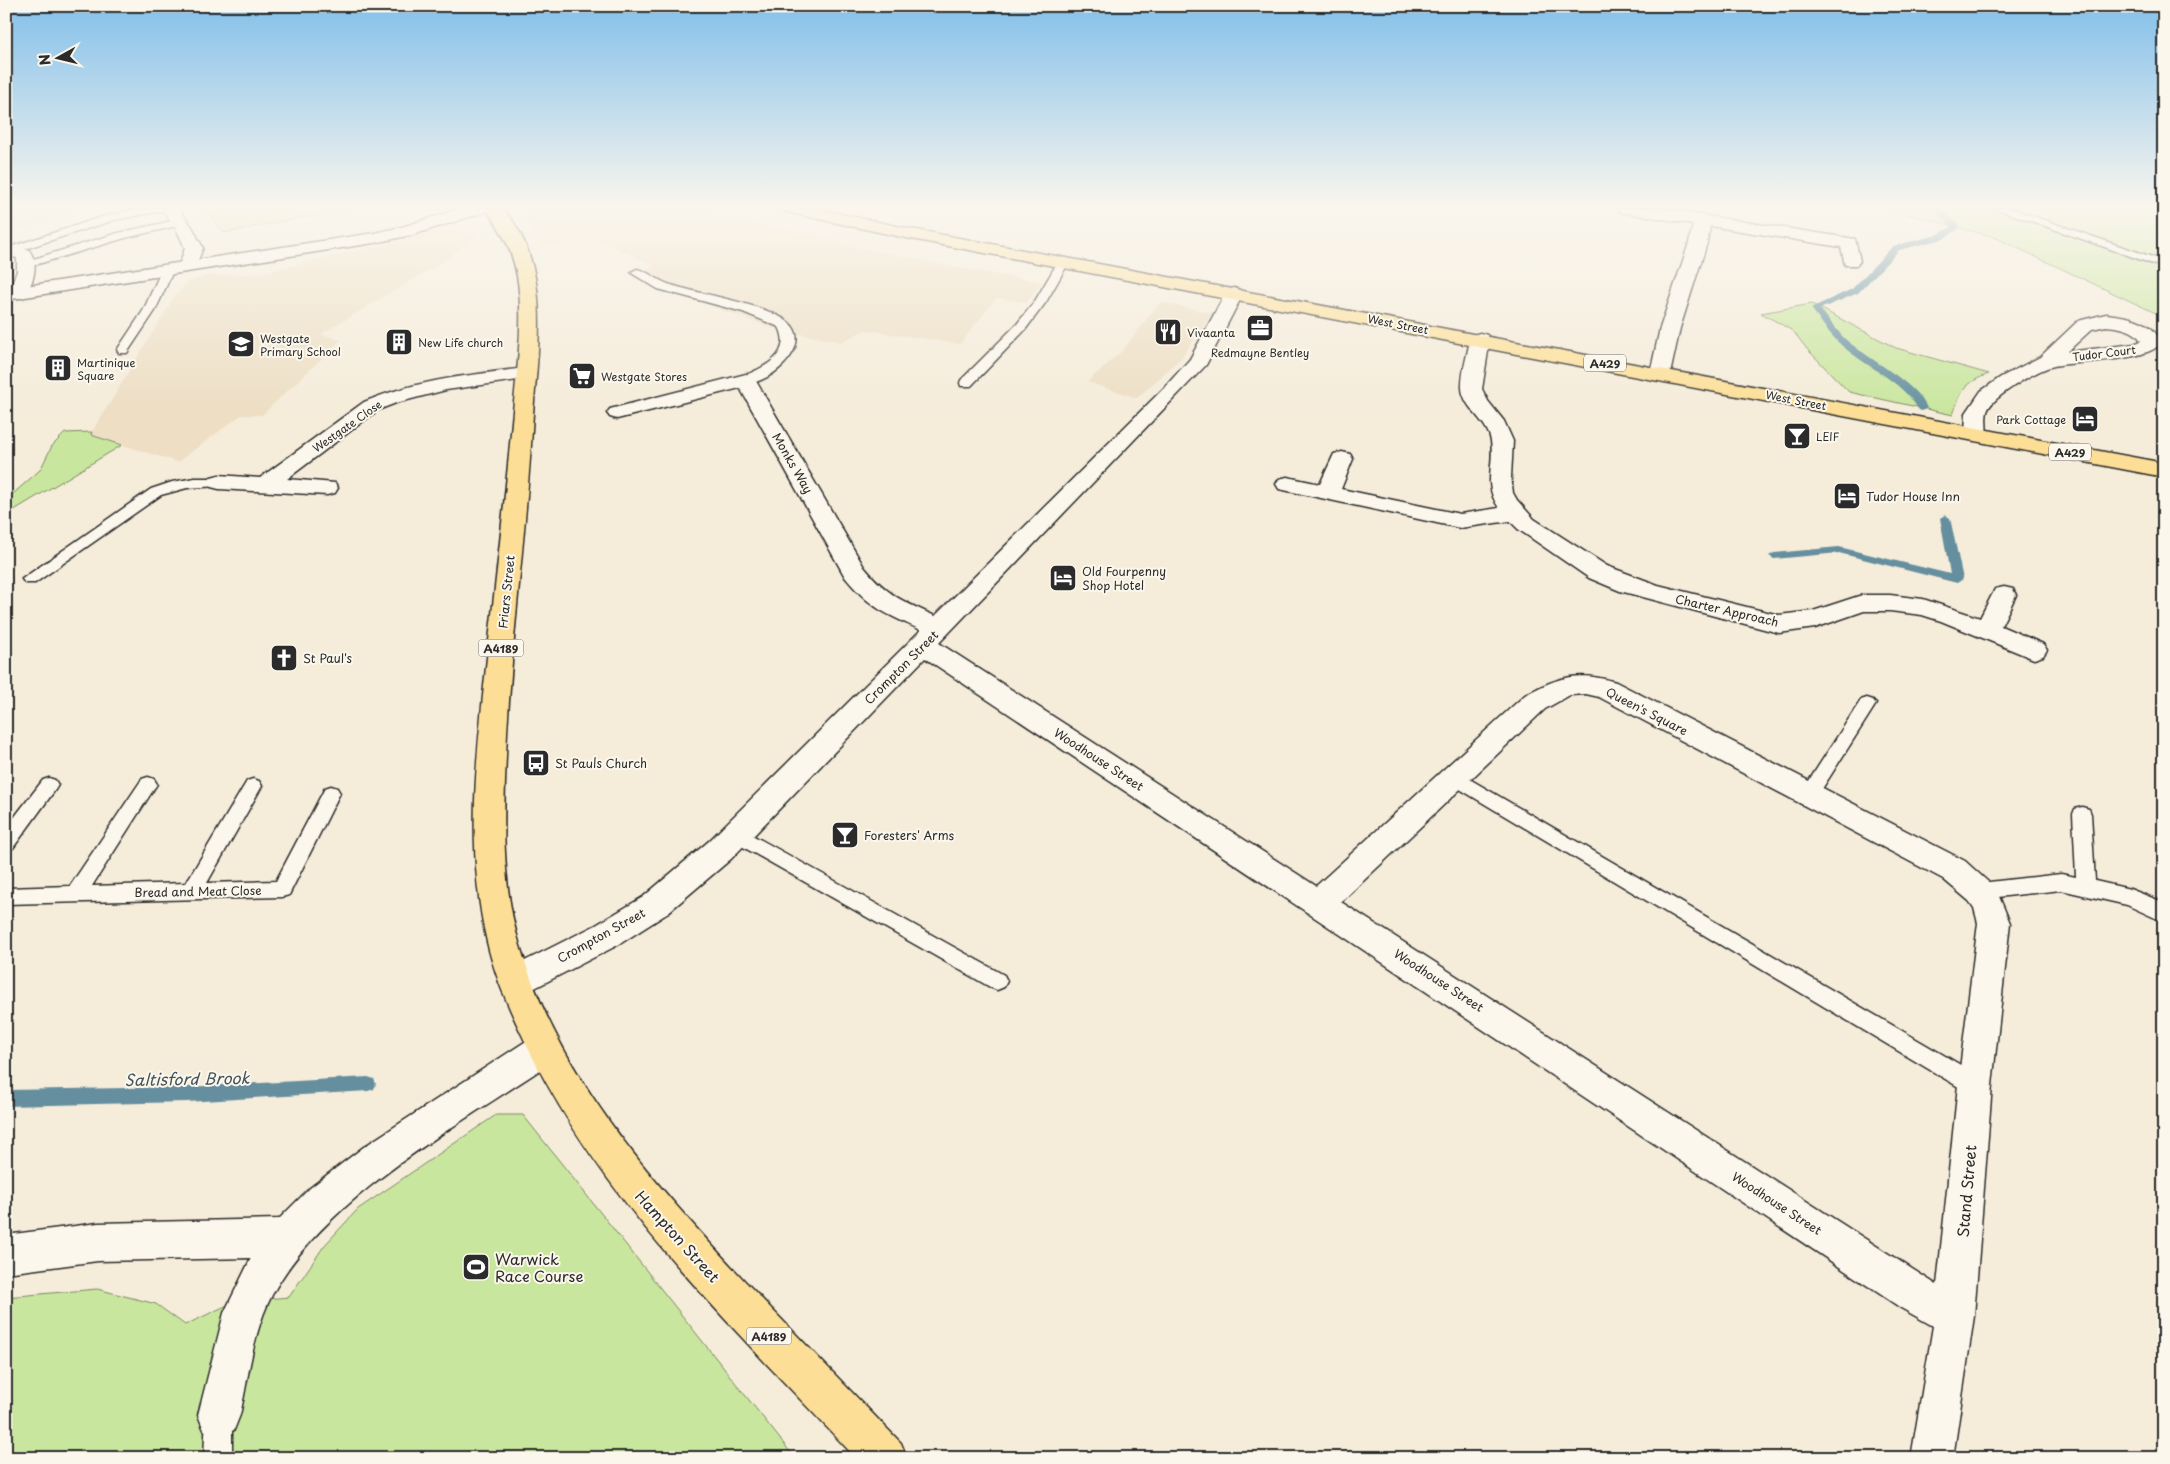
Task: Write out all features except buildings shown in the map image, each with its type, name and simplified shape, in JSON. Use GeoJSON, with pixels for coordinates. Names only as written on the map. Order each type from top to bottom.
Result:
{"type":"FeatureCollection","features":[{"type":"Feature","properties":{"kind":"main road","name":"Friars Street"},"geometry":{"type":"LineString","coordinates":[[515,982],[498,923],[490,880],[490,839],[496,702],[525,374],[528,321],[526,276]]}},
{"type":"Feature","properties":{"kind":"main road","name":"West Street"},"geometry":{"type":"LineString","coordinates":[[1140,276],[1976,434]]}},
{"type":"Feature","properties":{"kind":"main road","name":"A429"},"geometry":{"type":"LineString","coordinates":[[1976,434],[2164,470]]}},
{"type":"Feature","properties":{"kind":"main road","name":"Hampton Street"},"geometry":{"type":"LineString","coordinates":[[515,982],[542,1050],[566,1089],[638,1192],[742,1307],[886,1458]]}},
{"type":"Feature","properties":{"kind":"street"},"geometry":{"type":"LineString","coordinates":[[15,276],[12,294],[122,276]]}},
{"type":"Feature","properties":{"kind":"street"},"geometry":{"type":"LineString","coordinates":[[1660,374],[1670,328],[1687,276]]}},
{"type":"Feature","properties":{"kind":"street","name":"Crompton Street"},"geometry":{"type":"LineString","coordinates":[[515,982],[607,935],[654,906],[736,834],[932,636],[1199,361],[1234,294]]}},
{"type":"Feature","properties":{"kind":"street","name":"Charter Approach"},"geometry":{"type":"LineString","coordinates":[[1480,339],[1472,389],[1478,402],[1493,421],[1502,441],[1500,477],[1502,492],[1514,513],[1526,524],[1598,572],[1629,585],[1718,607],[1764,621],[1794,624],[1862,603],[1890,603],[1923,607],[2034,650]]}},
{"type":"Feature","properties":{"kind":"street"},"geometry":{"type":"LineString","coordinates":[[1976,434],[1975,416],[1981,403],[2006,384],[2047,361]]}},
{"type":"Feature","properties":{"kind":"street","name":"Westgate Close"},"geometry":{"type":"LineString","coordinates":[[267,483],[371,406],[389,397],[408,391],[525,374]]}},
{"type":"Feature","properties":{"kind":"street"},"geometry":{"type":"LineString","coordinates":[[617,413],[746,380]]}},
{"type":"Feature","properties":{"kind":"street","name":"Monks Way"},"geometry":{"type":"LineString","coordinates":[[746,380],[854,571],[871,592],[932,636]]}},
{"type":"Feature","properties":{"kind":"street"},"geometry":{"type":"LineString","coordinates":[[1328,493],[1342,458]]}},
{"type":"Feature","properties":{"kind":"street"},"geometry":{"type":"LineString","coordinates":[[219,482],[267,483],[327,488]]}},
{"type":"Feature","properties":{"kind":"street"},"geometry":{"type":"LineString","coordinates":[[1287,484],[1460,522],[1514,513]]}},
{"type":"Feature","properties":{"kind":"street"},"geometry":{"type":"LineString","coordinates":[[1986,630],[2004,594]]}},
{"type":"Feature","properties":{"kind":"street","name":"Woodhouse Street"},"geometry":{"type":"LineString","coordinates":[[932,636],[1320,902],[1907,1288],[1954,1316]]}},
{"type":"Feature","properties":{"kind":"street","name":"Queen's Square"},"geometry":{"type":"LineString","coordinates":[[1320,902],[1535,702],[1567,685],[1586,684],[1607,689],[1954,870],[1980,891],[1991,908],[1994,923]]}},
{"type":"Feature","properties":{"kind":"street","name":"Stand Street"},"geometry":{"type":"LineString","coordinates":[[1932,1458],[1954,1316],[1975,1085],[1994,923]]}},
{"type":"Feature","properties":{"kind":"street"},"geometry":{"type":"LineString","coordinates":[[218,1415],[244,1312],[263,1274],[288,1238],[334,1191],[366,1166],[542,1050]]}},
{"type":"Feature","properties":{"kind":"street"},"geometry":{"type":"LineString","coordinates":[[6,1254],[98,1242],[288,1238]]}},
{"type":"Feature","properties":{"kind":"lane"},"geometry":{"type":"LineString","coordinates":[[123,350],[150,311],[165,276]]}},
{"type":"Feature","properties":{"kind":"lane"},"geometry":{"type":"LineString","coordinates":[[642,276],[663,286],[757,314],[784,325],[791,342],[788,355],[767,371],[746,380]]}},
{"type":"Feature","properties":{"kind":"lane"},"geometry":{"type":"LineString","coordinates":[[966,382],[1021,327],[1040,302],[1055,276]]}},
{"type":"Feature","properties":{"kind":"lane"},"geometry":{"type":"LineString","coordinates":[[30,579],[156,492],[184,484],[219,482]]}},
{"type":"Feature","properties":{"kind":"lane"},"geometry":{"type":"LineString","coordinates":[[1809,795],[1866,704]]}},
{"type":"Feature","properties":{"kind":"lane"},"geometry":{"type":"LineString","coordinates":[[1454,778],[1975,1085]]}},
{"type":"Feature","properties":{"kind":"lane"},"geometry":{"type":"LineString","coordinates":[[76,894],[148,784]]}},
{"type":"Feature","properties":{"kind":"lane"},"geometry":{"type":"LineString","coordinates":[[6,843],[49,785]]}},
{"type":"Feature","properties":{"kind":"lane"},"geometry":{"type":"LineString","coordinates":[[192,891],[253,786]]}},
{"type":"Feature","properties":{"kind":"lane","name":"Bread and Meat Close"},"geometry":{"type":"LineString","coordinates":[[6,896],[282,889],[331,793]]}},
{"type":"Feature","properties":{"kind":"lane"},"geometry":{"type":"LineString","coordinates":[[2082,814],[2086,887]]}},
{"type":"Feature","properties":{"kind":"lane"},"geometry":{"type":"LineString","coordinates":[[736,834],[997,981]]}},
{"type":"Feature","properties":{"kind":"lane"},"geometry":{"type":"LineString","coordinates":[[1980,891],[2061,882],[2130,897],[2164,914]]}},
{"type":"Feature","properties":{"kind":"lane"},"geometry":{"type":"LineString","coordinates":[[218,1415],[218,1458]]}},
{"type":"Feature","properties":{"kind":"shaded area","name":"Westgate Primary School"},"geometry":{"type":"Polygon","coordinates":[[[205,276],[418,276],[321,334],[341,340],[262,415],[241,415],[178,462],[90,435],[175,296],[188,282],[205,276]]]}},
{"type":"Feature","properties":{"kind":"shaded area"},"geometry":{"type":"Polygon","coordinates":[[[637,276],[1009,276],[1041,282],[1027,302],[996,298],[960,344],[865,330],[841,342],[774,329],[634,278],[637,276]]]}},
{"type":"Feature","properties":{"kind":"shaded area"},"geometry":{"type":"Polygon","coordinates":[[[1160,302],[1213,313],[1181,358],[1137,398],[1087,382],[1122,351],[1160,302]]]}},
{"type":"Feature","properties":{"kind":"green space"},"geometry":{"type":"Polygon","coordinates":[[[2078,276],[2164,276],[2164,317],[2078,276]]]}},
{"type":"Feature","properties":{"kind":"green space"},"geometry":{"type":"Polygon","coordinates":[[[1812,304],[1896,348],[1989,374],[1969,384],[1961,394],[1953,415],[1849,392],[1807,349],[1793,331],[1761,313],[1812,304]]]}},
{"type":"Feature","properties":{"kind":"green space"},"geometry":{"type":"Polygon","coordinates":[[[92,432],[91,435],[122,445],[6,515],[6,500],[40,470],[52,446],[65,433],[92,432]]]}},
{"type":"Feature","properties":{"kind":"green space","name":"Warwick Race Course"},"geometry":{"type":"Polygon","coordinates":[[[496,1115],[523,1115],[795,1458],[6,1458],[6,1297],[97,1289],[156,1304],[185,1325],[234,1302],[289,1297],[324,1246],[358,1209],[496,1115]]]}},
{"type":"Feature","properties":{"kind":"waterway"},"geometry":{"type":"LineString","coordinates":[[1869,276],[1855,291],[1815,308],[1841,340],[1891,376],[1920,403],[1922,408]]}},
{"type":"Feature","properties":{"kind":"waterway"},"geometry":{"type":"LineString","coordinates":[[1774,556],[1839,550],[1957,579],[1945,518]]}},
{"type":"Feature","properties":{"kind":"waterway","name":"Saltisford Brook"},"geometry":{"type":"LineString","coordinates":[[6,1098],[187,1095],[368,1084]]}},
{"type":"Feature","properties":{"kind":"place","name":"Redmayne Bentley"},"geometry":{"type":"Point","coordinates":[1260,328]}},
{"type":"Feature","properties":{"kind":"place","name":"Vivaanta"},"geometry":{"type":"Point","coordinates":[1168,332]}},
{"type":"Feature","properties":{"kind":"place","name":"New Life church"},"geometry":{"type":"Point","coordinates":[399,342]}},
{"type":"Feature","properties":{"kind":"place","name":"Westgate Primary School"},"geometry":{"type":"Point","coordinates":[241,344]}},
{"type":"Feature","properties":{"kind":"place","name":"Martinique Square"},"geometry":{"type":"Point","coordinates":[58,368]}},
{"type":"Feature","properties":{"kind":"place","name":"Westgate Stores"},"geometry":{"type":"Point","coordinates":[582,376]}},
{"type":"Feature","properties":{"kind":"place","name":"Park Cottage"},"geometry":{"type":"Point","coordinates":[2085,419]}},
{"type":"Feature","properties":{"kind":"place","name":"LEIF"},"geometry":{"type":"Point","coordinates":[1797,436]}},
{"type":"Feature","properties":{"kind":"place","name":"Tudor House Inn"},"geometry":{"type":"Point","coordinates":[1847,496]}},
{"type":"Feature","properties":{"kind":"place","name":"Old Fourpenny Shop Hotel"},"geometry":{"type":"Point","coordinates":[1063,578]}},
{"type":"Feature","properties":{"kind":"place","name":"St Paul's"},"geometry":{"type":"Point","coordinates":[284,658]}},
{"type":"Feature","properties":{"kind":"place","name":"St Pauls Church"},"geometry":{"type":"Point","coordinates":[536,763]}},
{"type":"Feature","properties":{"kind":"place","name":"Foresters' Arms"},"geometry":{"type":"Point","coordinates":[845,835]}},
{"type":"Feature","properties":{"kind":"place","name":"Warwick Race Course"},"geometry":{"type":"Point","coordinates":[476,1267]}}]}
